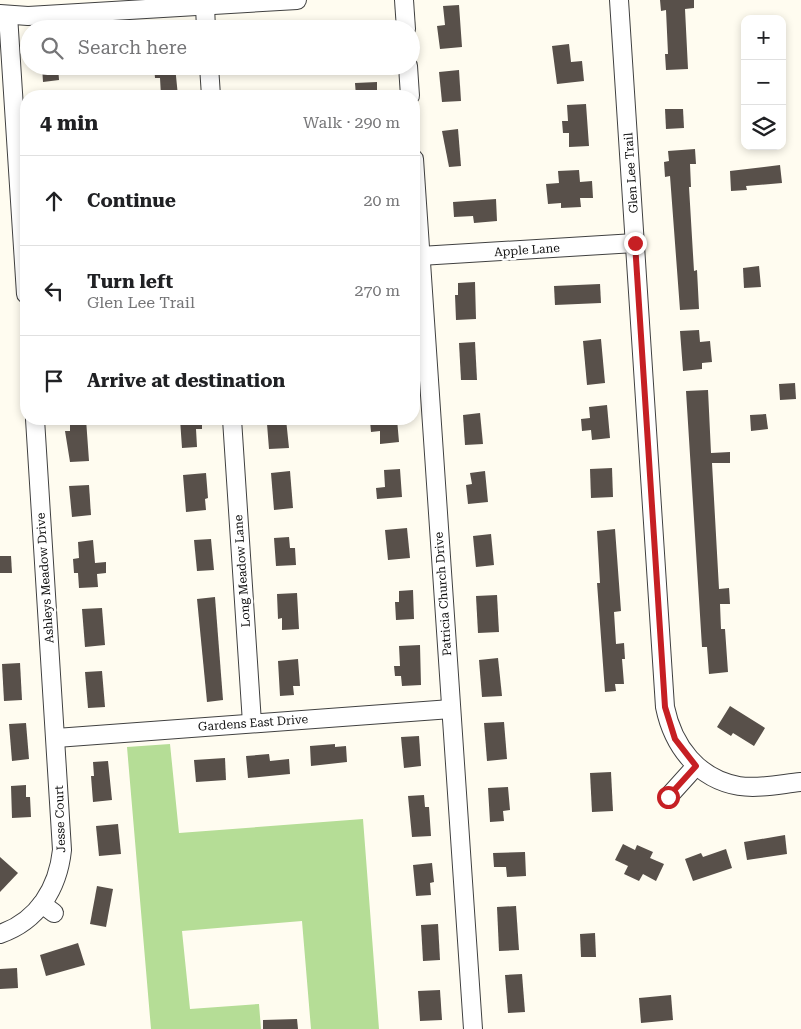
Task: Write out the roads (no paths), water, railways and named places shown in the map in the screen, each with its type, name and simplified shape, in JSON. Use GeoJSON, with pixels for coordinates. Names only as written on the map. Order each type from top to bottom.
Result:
{"type":"FeatureCollection","features":[{"type":"Feature","properties":{"kind":"street"},"geometry":{"type":"LineString","coordinates":[[20,218],[4,15],[297,0]]}},
{"type":"Feature","properties":{"kind":"street"},"geometry":{"type":"LineString","coordinates":[[404,0],[405,20]]}},
{"type":"Feature","properties":{"kind":"street","name":"Glen Lee Trail"},"geometry":{"type":"LineString","coordinates":[[620,0],[665,707],[675,739],[696,766],[710,776],[741,786],[801,782]]}},
{"type":"Feature","properties":{"kind":"street"},"geometry":{"type":"LineString","coordinates":[[205,6],[206,20]]}},
{"type":"Feature","properties":{"kind":"street"},"geometry":{"type":"LineString","coordinates":[[210,75],[211,90]]}},
{"type":"Feature","properties":{"kind":"street"},"geometry":{"type":"LineString","coordinates":[[409,75],[410,90]]}},
{"type":"Feature","properties":{"kind":"street","name":"Apple Lane"},"geometry":{"type":"LineString","coordinates":[[420,256],[635,243]]}},
{"type":"Feature","properties":{"kind":"street","name":"Patricia Church Drive"},"geometry":{"type":"LineString","coordinates":[[420,256],[473,1029]]}},
{"type":"Feature","properties":{"kind":"street","name":"Ashleys Meadow Drive"},"geometry":{"type":"LineString","coordinates":[[35,425],[56,738]]}},
{"type":"Feature","properties":{"kind":"street","name":"Long Meadow Lane"},"geometry":{"type":"LineString","coordinates":[[232,425],[252,723]]}},
{"type":"Feature","properties":{"kind":"street","name":"Gardens East Drive"},"geometry":{"type":"LineString","coordinates":[[56,738],[451,709]]}},
{"type":"Feature","properties":{"kind":"street","name":"Jesse Court"},"geometry":{"type":"LineString","coordinates":[[0,934],[48,909],[58,877],[62,850],[56,738]]}},
{"type":"Feature","properties":{"kind":"street"},"geometry":{"type":"LineString","coordinates":[[668,797],[696,766]]}}]}
